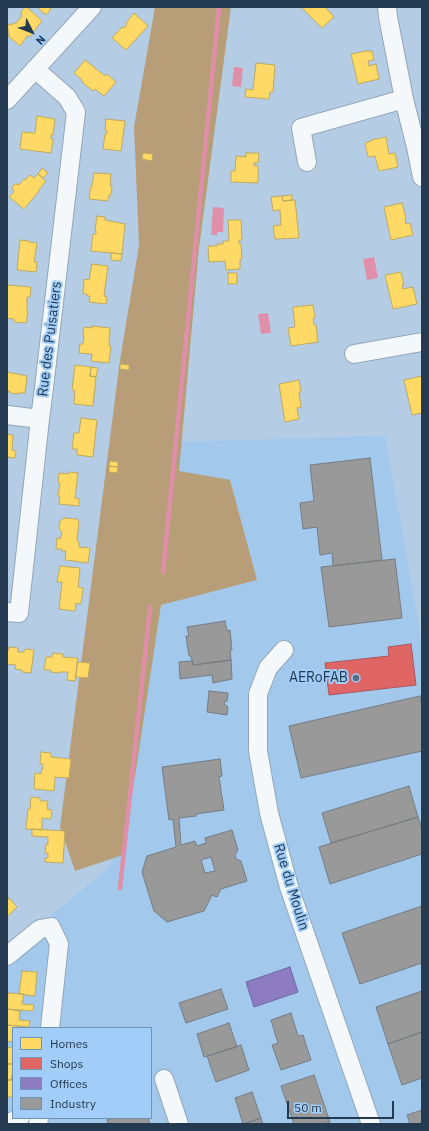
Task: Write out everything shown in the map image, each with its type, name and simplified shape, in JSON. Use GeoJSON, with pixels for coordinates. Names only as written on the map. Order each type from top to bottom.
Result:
{"type":"FeatureCollection","features":[{"type":"Feature","properties":{"kind":"street"},"geometry":{"type":"LineString","coordinates":[[7,100],[92,7]]}},
{"type":"Feature","properties":{"kind":"street"},"geometry":{"type":"LineString","coordinates":[[384,10],[422,177]]}},
{"type":"Feature","properties":{"kind":"street","name":"Rue des Puisatiers"},"geometry":{"type":"LineString","coordinates":[[7,612],[20,613],[40,419],[76,112],[67,97],[35,69]]}},
{"type":"Feature","properties":{"kind":"street"},"geometry":{"type":"LineString","coordinates":[[307,162],[302,128],[404,99]]}},
{"type":"Feature","properties":{"kind":"street"},"geometry":{"type":"LineString","coordinates":[[354,354],[422,342]]}},
{"type":"Feature","properties":{"kind":"street"},"geometry":{"type":"LineString","coordinates":[[7,415],[40,419]]}},
{"type":"Feature","properties":{"kind":"street","name":"Rue du Moulin"},"geometry":{"type":"LineString","coordinates":[[284,650],[268,668],[258,694],[258,751],[268,813],[289,887],[371,1124]]}},
{"type":"Feature","properties":{"kind":"street"},"geometry":{"type":"LineString","coordinates":[[7,956],[40,929],[51,927],[59,944],[50,1027]]}},
{"type":"Feature","properties":{"kind":"street"},"geometry":{"type":"LineString","coordinates":[[164,1079],[179,1124]]}},
{"type":"Feature","properties":{"kind":"street"},"geometry":{"type":"LineString","coordinates":[[7,1124],[18,1119]]}},
{"type":"Feature","properties":{"kind":"shaded area"},"geometry":{"type":"Polygon","coordinates":[[[155,7],[231,7],[199,248],[179,471],[230,480],[257,580],[161,605],[123,855],[75,871],[60,827],[120,360],[139,245],[134,127],[155,7]]]}},
{"type":"Feature","properties":{"kind":"shaded area"},"geometry":{"type":"Polygon","coordinates":[[[234,67],[243,68],[241,87],[232,86],[234,67]]]}},
{"type":"Feature","properties":{"kind":"shaded area"},"geometry":{"type":"Polygon","coordinates":[[[213,207],[224,208],[223,232],[217,232],[217,235],[211,235],[213,207]]]}},
{"type":"Feature","properties":{"kind":"shaded area"},"geometry":{"type":"Polygon","coordinates":[[[374,257],[378,278],[367,280],[363,259],[374,257]]]}},
{"type":"Feature","properties":{"kind":"shaded area"},"geometry":{"type":"Polygon","coordinates":[[[268,313],[271,333],[261,334],[258,314],[268,313]]]}},
{"type":"Feature","properties":{"kind":"shaded area"},"geometry":{"type":"Polygon","coordinates":[[[385,436],[422,642],[422,1124],[7,1124],[7,952],[107,869],[126,835],[170,442],[385,436]]]}},
{"type":"Feature","properties":{"kind":"building: Homes"},"geometry":{"type":"Polygon","coordinates":[[[25,7],[27,7],[42,21],[29,37],[27,36],[25,38],[20,46],[8,36],[10,34],[8,33],[7,27],[9,24],[11,25],[16,23],[22,16],[21,12],[25,7]]]}},
{"type":"Feature","properties":{"kind":"building: Homes"},"geometry":{"type":"Polygon","coordinates":[[[37,7],[50,7],[49,8],[51,9],[46,15],[37,7]]]}},
{"type":"Feature","properties":{"kind":"building: Homes"},"geometry":{"type":"Polygon","coordinates":[[[301,7],[325,7],[334,17],[322,28],[301,7]]]}},
{"type":"Feature","properties":{"kind":"building: Homes"},"geometry":{"type":"Polygon","coordinates":[[[134,13],[148,26],[126,50],[112,38],[122,27],[124,28],[134,13]]]}},
{"type":"Feature","properties":{"kind":"building: Homes"},"geometry":{"type":"Polygon","coordinates":[[[372,51],[374,60],[368,61],[369,66],[376,64],[379,79],[358,84],[351,54],[372,51]]]}},
{"type":"Feature","properties":{"kind":"building: Homes"},"geometry":{"type":"Polygon","coordinates":[[[85,60],[105,76],[107,74],[116,82],[104,96],[95,89],[93,91],[74,73],[85,60]]]}},
{"type":"Feature","properties":{"kind":"building: Homes"},"geometry":{"type":"Polygon","coordinates":[[[256,63],[275,65],[273,92],[270,92],[269,99],[245,97],[246,89],[253,90],[256,63]]]}},
{"type":"Feature","properties":{"kind":"building: Homes"},"geometry":{"type":"Polygon","coordinates":[[[37,116],[55,119],[53,135],[51,135],[51,139],[53,139],[51,153],[20,149],[22,132],[35,133],[37,116]]]}},
{"type":"Feature","properties":{"kind":"building: Homes"},"geometry":{"type":"Polygon","coordinates":[[[106,119],[125,121],[121,151],[103,149],[107,130],[105,130],[106,119]]]}},
{"type":"Feature","properties":{"kind":"building: Homes"},"geometry":{"type":"Polygon","coordinates":[[[386,137],[389,154],[395,153],[398,167],[379,171],[375,156],[368,157],[365,143],[371,140],[386,137]]]}},
{"type":"Feature","properties":{"kind":"building: Homes"},"geometry":{"type":"Polygon","coordinates":[[[143,153],[153,154],[152,161],[142,159],[143,153]]]}},
{"type":"Feature","properties":{"kind":"building: Homes"},"geometry":{"type":"Polygon","coordinates":[[[246,153],[259,153],[258,163],[254,163],[254,166],[258,166],[258,183],[231,182],[231,171],[235,171],[236,156],[246,157],[246,153]]]}},
{"type":"Feature","properties":{"kind":"building: Homes"},"geometry":{"type":"Polygon","coordinates":[[[42,168],[48,173],[43,178],[38,174],[42,168]]]}},
{"type":"Feature","properties":{"kind":"building: Homes"},"geometry":{"type":"Polygon","coordinates":[[[94,173],[111,174],[111,195],[109,195],[108,201],[89,199],[94,173]]]}},
{"type":"Feature","properties":{"kind":"building: Homes"},"geometry":{"type":"Polygon","coordinates":[[[38,174],[46,181],[24,209],[9,197],[14,192],[12,187],[15,184],[19,185],[30,175],[34,178],[38,174]]]}},
{"type":"Feature","properties":{"kind":"building: Homes"},"geometry":{"type":"Polygon","coordinates":[[[292,195],[292,200],[283,201],[282,196],[292,195]]]}},
{"type":"Feature","properties":{"kind":"building: Homes"},"geometry":{"type":"Polygon","coordinates":[[[282,196],[283,201],[295,200],[299,238],[275,239],[273,226],[281,225],[280,210],[273,211],[271,197],[282,196]]]}},
{"type":"Feature","properties":{"kind":"building: Homes"},"geometry":{"type":"Polygon","coordinates":[[[402,203],[406,224],[410,223],[413,235],[391,240],[384,207],[402,203]]]}},
{"type":"Feature","properties":{"kind":"building: Homes"},"geometry":{"type":"Polygon","coordinates":[[[97,216],[105,217],[105,220],[125,224],[122,254],[91,251],[93,234],[96,234],[95,230],[97,216]]]}},
{"type":"Feature","properties":{"kind":"building: Homes"},"geometry":{"type":"Polygon","coordinates":[[[228,220],[241,220],[242,240],[239,240],[239,243],[241,244],[242,259],[240,259],[240,269],[226,270],[225,261],[209,262],[208,246],[217,246],[217,244],[223,244],[223,241],[229,241],[228,220]]]}},
{"type":"Feature","properties":{"kind":"building: Homes"},"geometry":{"type":"Polygon","coordinates":[[[20,240],[37,243],[34,262],[37,262],[36,272],[17,270],[20,240]]]}},
{"type":"Feature","properties":{"kind":"building: Homes"},"geometry":{"type":"Polygon","coordinates":[[[111,253],[122,254],[121,261],[111,260],[111,253]]]}},
{"type":"Feature","properties":{"kind":"building: Homes"},"geometry":{"type":"Polygon","coordinates":[[[92,264],[108,266],[104,296],[107,297],[106,304],[89,302],[90,296],[83,294],[84,279],[89,280],[92,264]]]}},
{"type":"Feature","properties":{"kind":"building: Homes"},"geometry":{"type":"Polygon","coordinates":[[[401,272],[404,285],[402,285],[403,289],[413,287],[417,304],[393,309],[385,275],[401,272]]]}},
{"type":"Feature","properties":{"kind":"building: Homes"},"geometry":{"type":"Polygon","coordinates":[[[228,273],[237,273],[237,284],[228,284],[228,273]]]}},
{"type":"Feature","properties":{"kind":"building: Homes"},"geometry":{"type":"Polygon","coordinates":[[[7,285],[31,287],[30,297],[27,297],[28,311],[26,323],[14,322],[14,319],[7,318],[7,285]]]}},
{"type":"Feature","properties":{"kind":"building: Homes"},"geometry":{"type":"Polygon","coordinates":[[[313,305],[315,318],[313,318],[314,325],[316,325],[318,342],[291,346],[288,328],[295,327],[293,307],[313,305]]]}},
{"type":"Feature","properties":{"kind":"building: Homes"},"geometry":{"type":"Polygon","coordinates":[[[92,326],[110,328],[109,346],[111,346],[109,363],[91,361],[92,354],[79,353],[80,344],[83,344],[84,327],[92,328],[92,326]]]}},
{"type":"Feature","properties":{"kind":"building: Homes"},"geometry":{"type":"Polygon","coordinates":[[[120,364],[129,365],[129,370],[120,369],[120,364]]]}},
{"type":"Feature","properties":{"kind":"building: Homes"},"geometry":{"type":"Polygon","coordinates":[[[75,365],[91,367],[90,376],[96,377],[93,406],[74,404],[75,391],[72,390],[75,365]]]}},
{"type":"Feature","properties":{"kind":"building: Homes"},"geometry":{"type":"Polygon","coordinates":[[[91,367],[98,368],[96,377],[90,376],[91,367]]]}},
{"type":"Feature","properties":{"kind":"building: Homes"},"geometry":{"type":"Polygon","coordinates":[[[7,372],[27,376],[25,393],[18,394],[7,391],[7,372]]]}},
{"type":"Feature","properties":{"kind":"building: Homes"},"geometry":{"type":"Polygon","coordinates":[[[422,376],[422,413],[412,415],[404,380],[422,376]]]}},
{"type":"Feature","properties":{"kind":"building: Homes"},"geometry":{"type":"Polygon","coordinates":[[[299,380],[301,407],[297,408],[299,419],[285,422],[279,384],[299,380]]]}},
{"type":"Feature","properties":{"kind":"building: Homes"},"geometry":{"type":"Polygon","coordinates":[[[81,418],[97,420],[93,457],[77,455],[77,449],[72,449],[74,433],[79,433],[81,418]]]}},
{"type":"Feature","properties":{"kind":"building: Homes"},"geometry":{"type":"Polygon","coordinates":[[[7,434],[13,435],[12,450],[16,451],[15,458],[7,457],[7,434]]]}},
{"type":"Feature","properties":{"kind":"building: Homes"},"geometry":{"type":"Polygon","coordinates":[[[110,461],[118,462],[118,467],[109,466],[110,461]]]}},
{"type":"Feature","properties":{"kind":"building: Homes"},"geometry":{"type":"Polygon","coordinates":[[[109,466],[118,467],[117,473],[109,472],[109,466]]]}},
{"type":"Feature","properties":{"kind":"building: Homes"},"geometry":{"type":"Polygon","coordinates":[[[69,472],[78,473],[75,498],[79,499],[79,506],[59,504],[59,473],[69,474],[69,472]]]}},
{"type":"Feature","properties":{"kind":"building: Homes"},"geometry":{"type":"Polygon","coordinates":[[[64,518],[77,519],[79,522],[77,540],[79,542],[79,547],[90,548],[88,563],[65,560],[66,551],[56,549],[57,538],[60,539],[62,532],[59,529],[60,521],[64,518]]]}},
{"type":"Feature","properties":{"kind":"building: Homes"},"geometry":{"type":"Polygon","coordinates":[[[60,566],[80,568],[78,587],[83,588],[81,604],[76,603],[75,611],[59,609],[62,582],[57,582],[60,566]]]}},
{"type":"Feature","properties":{"kind":"building: Homes"},"geometry":{"type":"Polygon","coordinates":[[[9,647],[18,648],[18,652],[24,652],[25,649],[34,650],[31,673],[22,672],[22,670],[15,669],[16,665],[7,664],[7,650],[9,650],[9,647]]]}},
{"type":"Feature","properties":{"kind":"building: Homes"},"geometry":{"type":"Polygon","coordinates":[[[53,653],[63,654],[63,657],[78,658],[75,681],[67,680],[68,672],[60,673],[51,672],[51,670],[44,670],[46,657],[52,657],[53,653]]]}},
{"type":"Feature","properties":{"kind":"building: Homes"},"geometry":{"type":"Polygon","coordinates":[[[77,662],[90,663],[88,678],[76,677],[77,662]]]}},
{"type":"Feature","properties":{"kind":"building: Homes"},"geometry":{"type":"Polygon","coordinates":[[[41,752],[51,753],[51,757],[71,759],[69,778],[55,777],[54,791],[34,789],[35,773],[41,774],[43,769],[43,764],[40,764],[41,752]]]}},
{"type":"Feature","properties":{"kind":"building: Homes"},"geometry":{"type":"Polygon","coordinates":[[[31,797],[40,798],[40,801],[48,801],[47,809],[52,810],[51,819],[42,818],[42,830],[26,829],[31,797]]]}},
{"type":"Feature","properties":{"kind":"building: Homes"},"geometry":{"type":"Polygon","coordinates":[[[32,829],[65,831],[63,863],[45,862],[45,858],[48,858],[48,853],[45,853],[46,844],[48,845],[48,837],[32,836],[32,829]]]}},
{"type":"Feature","properties":{"kind":"building: Homes"},"geometry":{"type":"Polygon","coordinates":[[[9,898],[17,907],[7,917],[7,901],[9,898]]]}},
{"type":"Feature","properties":{"kind":"building: Homes"},"geometry":{"type":"Polygon","coordinates":[[[22,971],[37,972],[35,996],[19,994],[22,971]]]}},
{"type":"Feature","properties":{"kind":"building: Homes"},"geometry":{"type":"Polygon","coordinates":[[[8,993],[24,994],[22,1004],[34,1005],[33,1011],[7,1009],[8,993]]]}},
{"type":"Feature","properties":{"kind":"building: Homes"},"geometry":{"type":"Polygon","coordinates":[[[7,1009],[20,1011],[19,1020],[30,1021],[29,1027],[7,1025],[7,1009]]]}},
{"type":"Feature","properties":{"kind":"building: Homes"},"geometry":{"type":"Polygon","coordinates":[[[7,1025],[20,1026],[12,1027],[12,1042],[7,1041],[7,1025]]]}},
{"type":"Feature","properties":{"kind":"building: Homes"},"geometry":{"type":"Polygon","coordinates":[[[7,1047],[12,1048],[12,1064],[7,1064],[7,1047]]]}},
{"type":"Feature","properties":{"kind":"building: Homes"},"geometry":{"type":"Polygon","coordinates":[[[7,1064],[12,1064],[11,1080],[7,1080],[7,1064]]]}},
{"type":"Feature","properties":{"kind":"building: Homes"},"geometry":{"type":"Polygon","coordinates":[[[7,1080],[12,1080],[12,1097],[7,1097],[7,1080]]]}},
{"type":"Feature","properties":{"kind":"building: Shops"},"geometry":{"type":"Polygon","coordinates":[[[411,644],[416,685],[329,695],[325,663],[389,656],[388,647],[411,644]]]}},
{"type":"Feature","properties":{"kind":"building: Offices"},"geometry":{"type":"Polygon","coordinates":[[[290,967],[298,992],[254,1007],[246,982],[290,967]]]}},
{"type":"Feature","properties":{"kind":"building: Industry"},"geometry":{"type":"Polygon","coordinates":[[[370,458],[382,560],[333,566],[332,553],[320,555],[317,527],[303,529],[300,503],[314,501],[310,465],[370,458]]]}},
{"type":"Feature","properties":{"kind":"building: Industry"},"geometry":{"type":"Polygon","coordinates":[[[395,559],[402,618],[329,627],[321,567],[395,559]]]}},
{"type":"Feature","properties":{"kind":"building: Industry"},"geometry":{"type":"Polygon","coordinates":[[[225,621],[227,631],[230,630],[232,650],[230,650],[231,660],[193,665],[191,656],[189,656],[186,636],[189,636],[187,627],[225,621]]]}},
{"type":"Feature","properties":{"kind":"building: Industry"},"geometry":{"type":"Polygon","coordinates":[[[231,660],[232,679],[213,683],[212,675],[180,679],[179,662],[192,661],[193,665],[231,660]]]}},
{"type":"Feature","properties":{"kind":"building: Industry"},"geometry":{"type":"Polygon","coordinates":[[[209,691],[228,693],[227,701],[225,701],[224,704],[228,707],[227,715],[207,712],[209,691]]]}},
{"type":"Feature","properties":{"kind":"building: Industry"},"geometry":{"type":"Polygon","coordinates":[[[420,696],[422,707],[422,751],[301,778],[289,726],[420,696]]]}},
{"type":"Feature","properties":{"kind":"building: Industry"},"geometry":{"type":"Polygon","coordinates":[[[220,759],[222,776],[219,777],[224,810],[179,818],[181,845],[195,841],[197,846],[206,843],[205,838],[232,830],[238,850],[235,855],[236,859],[241,861],[247,881],[221,889],[217,897],[212,895],[204,911],[167,922],[154,911],[142,872],[147,856],[176,847],[173,819],[169,820],[162,767],[220,759]],[[211,857],[201,860],[205,873],[215,871],[211,857]]]}},
{"type":"Feature","properties":{"kind":"building: Industry"},"geometry":{"type":"Polygon","coordinates":[[[409,786],[418,817],[331,843],[322,813],[409,786]]]}},
{"type":"Feature","properties":{"kind":"building: Industry"},"geometry":{"type":"Polygon","coordinates":[[[418,817],[422,829],[422,854],[330,884],[319,847],[418,817]]]}},
{"type":"Feature","properties":{"kind":"building: Industry"},"geometry":{"type":"Polygon","coordinates":[[[422,906],[422,963],[360,984],[342,933],[422,906]]]}},
{"type":"Feature","properties":{"kind":"building: Industry"},"geometry":{"type":"Polygon","coordinates":[[[221,989],[228,1009],[186,1023],[179,1003],[221,989]]]}},
{"type":"Feature","properties":{"kind":"building: Industry"},"geometry":{"type":"Polygon","coordinates":[[[422,991],[422,1032],[388,1044],[376,1007],[422,991]]]}},
{"type":"Feature","properties":{"kind":"building: Industry"},"geometry":{"type":"Polygon","coordinates":[[[291,1013],[298,1036],[303,1035],[311,1060],[281,1070],[272,1045],[278,1043],[271,1020],[291,1013]]]}},
{"type":"Feature","properties":{"kind":"building: Industry"},"geometry":{"type":"Polygon","coordinates":[[[229,1023],[237,1047],[204,1057],[197,1034],[229,1023]]]}},
{"type":"Feature","properties":{"kind":"building: Industry"},"geometry":{"type":"Polygon","coordinates":[[[422,1032],[422,1078],[402,1085],[388,1044],[422,1032]]]}},
{"type":"Feature","properties":{"kind":"building: Industry"},"geometry":{"type":"Polygon","coordinates":[[[241,1045],[249,1070],[216,1082],[207,1056],[241,1045]]]}},
{"type":"Feature","properties":{"kind":"building: Industry"},"geometry":{"type":"Polygon","coordinates":[[[314,1075],[330,1122],[323,1124],[294,1124],[281,1086],[314,1075]]]}},
{"type":"Feature","properties":{"kind":"building: Industry"},"geometry":{"type":"Polygon","coordinates":[[[252,1092],[261,1118],[243,1124],[235,1098],[252,1092]]]}},
{"type":"Feature","properties":{"kind":"building: Industry"},"geometry":{"type":"Polygon","coordinates":[[[422,1110],[422,1124],[410,1124],[407,1115],[422,1110]]]}},
{"type":"Feature","properties":{"kind":"building: Industry"},"geometry":{"type":"Polygon","coordinates":[[[261,1118],[263,1124],[245,1124],[261,1118]]]}},
{"type":"Feature","properties":{"kind":"building: Industry"},"geometry":{"type":"Polygon","coordinates":[[[148,1119],[150,1124],[108,1124],[107,1120],[148,1119]]]}},
{"type":"Feature","properties":{"kind":"waterway"},"geometry":{"type":"LineString","coordinates":[[163,572],[219,7]]}},
{"type":"Feature","properties":{"kind":"waterway"},"geometry":{"type":"LineString","coordinates":[[120,888],[150,608]]}},
{"type":"Feature","properties":{"kind":"place","name":"AERoFAB"},"geometry":{"type":"Point","coordinates":[356,678]}}]}
